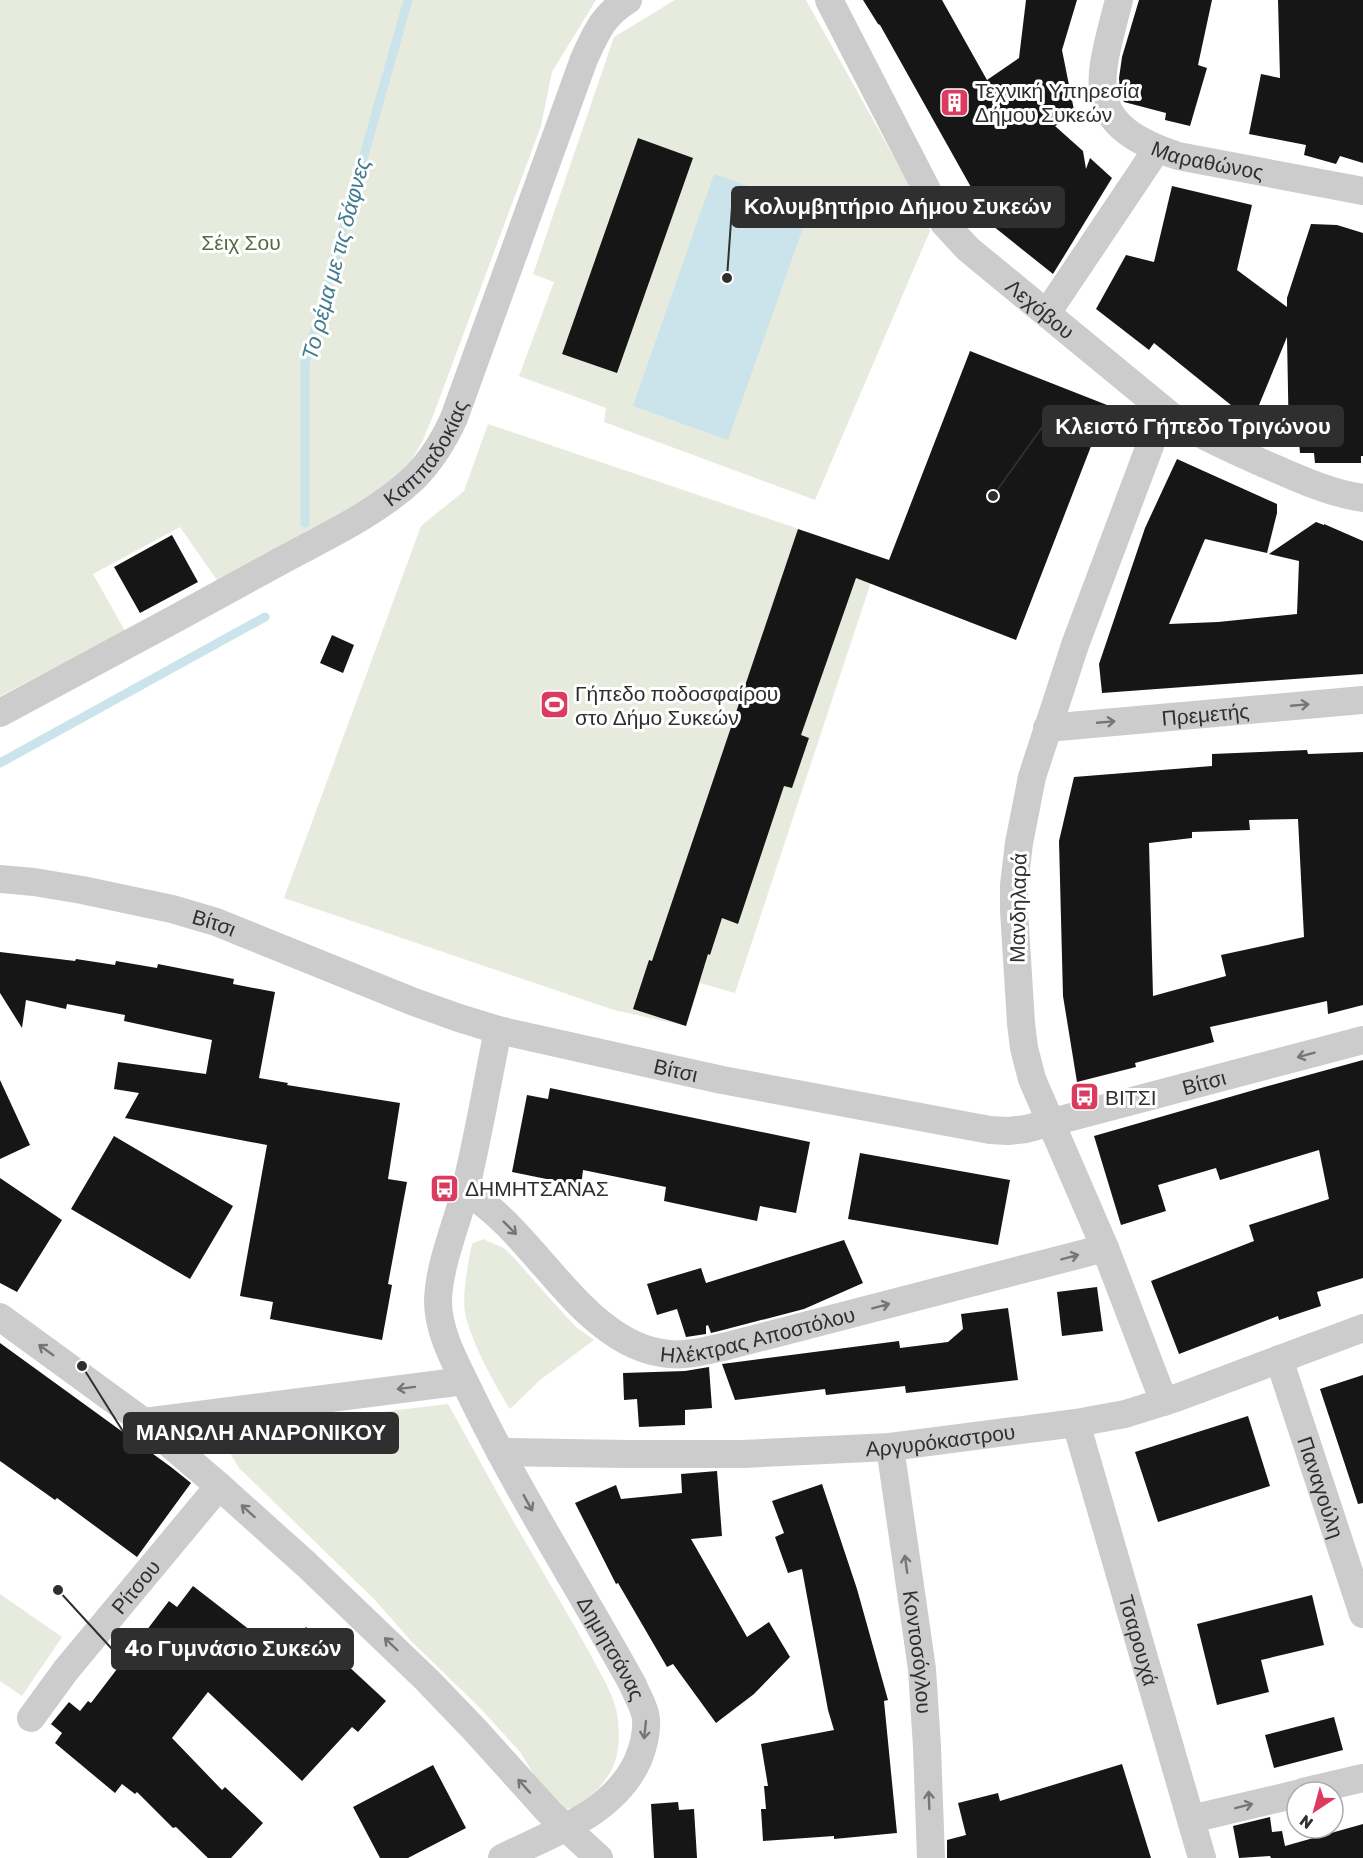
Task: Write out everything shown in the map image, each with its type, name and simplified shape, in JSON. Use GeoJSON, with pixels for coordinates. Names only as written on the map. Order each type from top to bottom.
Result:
{"type":"FeatureCollection","features":[{"type":"Feature","properties":{"kind":"street","name":"Καππαδοκίας"},"geometry":{"type":"LineString","coordinates":[[0,713],[328,536],[396,493],[430,460],[444,441],[454,418],[584,59],[606,18],[628,0]]}},
{"type":"Feature","properties":{"kind":"street","name":"Λεχόβου"},"geometry":{"type":"LineString","coordinates":[[829,0],[944,223],[968,249],[1163,411],[1185,426],[1308,483],[1332,492],[1363,498]]}},
{"type":"Feature","properties":{"kind":"street","name":"Μαραθώνος"},"geometry":{"type":"LineString","coordinates":[[1119,0],[1102,74],[1102,89],[1110,114],[1125,130],[1157,149],[1178,156],[1363,191]]}},
{"type":"Feature","properties":{"kind":"street"},"geometry":{"type":"LineString","coordinates":[[1047,313],[1157,149]]}},
{"type":"Feature","properties":{"kind":"street","name":"Μανδηλαρά"},"geometry":{"type":"LineString","coordinates":[[1163,411],[1075,645],[1032,777],[1024,812],[1014,885],[1014,911],[1024,1048],[1032,1079],[1105,1248],[1164,1402]]}},
{"type":"Feature","properties":{"kind":"street","name":"Πρεμετής"},"geometry":{"type":"LineString","coordinates":[[1047,728],[1363,700]]}},
{"type":"Feature","properties":{"kind":"street","name":"Βίτσι"},"geometry":{"type":"LineString","coordinates":[[0,879],[82,890],[172,909],[216,922],[414,1002],[498,1030],[722,1080],[974,1128],[1000,1131],[1018,1130],[1051,1123],[1363,1040]]}},
{"type":"Feature","properties":{"kind":"street","name":"Δημητσάνας"},"geometry":{"type":"LineString","coordinates":[[498,1030],[465,1191],[444,1265],[438,1300],[441,1326],[464,1381],[500,1452],[633,1685],[643,1706],[645,1717],[642,1748],[636,1764],[609,1799],[585,1817],[507,1857]]}},
{"type":"Feature","properties":{"kind":"street","name":"Ηλέκτρας Αποστόλου"},"geometry":{"type":"LineString","coordinates":[[465,1191],[486,1204],[535,1253],[575,1300],[601,1324],[638,1346],[668,1354],[692,1353],[728,1346],[1105,1248]]}},
{"type":"Feature","properties":{"kind":"street"},"geometry":{"type":"LineString","coordinates":[[0,1317],[144,1422],[307,1565],[427,1680],[476,1730],[564,1828],[599,1858]]}},
{"type":"Feature","properties":{"kind":"street","name":"Αργυρόκαστρου"},"geometry":{"type":"LineString","coordinates":[[500,1452],[732,1454],[890,1447],[1076,1423],[1125,1414],[1164,1402],[1363,1328]]}},
{"type":"Feature","properties":{"kind":"street","name":"Παναγούλη"},"geometry":{"type":"LineString","coordinates":[[1279,1359],[1363,1614]]}},
{"type":"Feature","properties":{"kind":"street"},"geometry":{"type":"LineString","coordinates":[[144,1422],[464,1381]]}},
{"type":"Feature","properties":{"kind":"street","name":"Τσαρουχά"},"geometry":{"type":"LineString","coordinates":[[1076,1423],[1202,1858]]}},
{"type":"Feature","properties":{"kind":"street","name":"Κοντοσόγλου"},"geometry":{"type":"LineString","coordinates":[[890,1447],[922,1669],[931,1858]]}},
{"type":"Feature","properties":{"kind":"street","name":"Ρίτσου"},"geometry":{"type":"LineString","coordinates":[[31,1718],[66,1670],[219,1486]]}},
{"type":"Feature","properties":{"kind":"street"},"geometry":{"type":"LineString","coordinates":[[1345,1782],[1363,1778]]}},
{"type":"Feature","properties":{"kind":"street"},"geometry":{"type":"LineString","coordinates":[[1191,1819],[1285,1797]]}},
{"type":"Feature","properties":{"kind":"green space","name":"Σέιχ Σου"},"geometry":{"type":"Polygon","coordinates":[[[0,0],[596,0],[552,72],[541,126],[433,416],[411,461],[399,475],[364,502],[219,583],[180,527],[93,574],[125,631],[0,696],[0,0]]]}},
{"type":"Feature","properties":{"kind":"green space"},"geometry":{"type":"Polygon","coordinates":[[[675,0],[806,0],[904,175],[930,231],[815,500],[604,422],[606,408],[519,376],[554,282],[533,274],[614,37],[675,0]]]}},
{"type":"Feature","properties":{"kind":"green space"},"geometry":{"type":"Polygon","coordinates":[[[488,424],[879,558],[735,993],[700,983],[686,1026],[614,1010],[284,898],[421,526],[464,491],[488,424]]]}},
{"type":"Feature","properties":{"kind":"green space"},"geometry":{"type":"Polygon","coordinates":[[[483,1239],[504,1248],[576,1327],[594,1340],[540,1380],[510,1409],[484,1362],[465,1313],[465,1288],[472,1244],[483,1239]]]}},
{"type":"Feature","properties":{"kind":"green space"},"geometry":{"type":"Polygon","coordinates":[[[448,1404],[592,1657],[617,1712],[619,1741],[613,1767],[596,1791],[574,1807],[566,1809],[543,1789],[520,1752],[482,1710],[411,1641],[375,1600],[239,1468],[227,1448],[237,1429],[448,1404]]]}},
{"type":"Feature","properties":{"kind":"green space"},"geometry":{"type":"Polygon","coordinates":[[[0,1594],[62,1637],[22,1696],[0,1681],[0,1594]]]}},
{"type":"Feature","properties":{"kind":"water"},"geometry":{"type":"Polygon","coordinates":[[[714,174],[810,208],[728,440],[633,406],[714,174]]]}},
{"type":"Feature","properties":{"kind":"building"},"geometry":{"type":"Polygon","coordinates":[[[863,0],[942,0],[987,80],[1019,58],[1026,0],[1077,0],[1062,50],[1075,115],[1055,126],[1083,151],[1086,169],[1090,158],[1112,178],[1053,274],[973,210],[981,205],[880,25],[863,0]]]}},
{"type":"Feature","properties":{"kind":"building"},"geometry":{"type":"Polygon","coordinates":[[[1139,0],[1212,0],[1198,65],[1207,68],[1190,126],[1165,120],[1166,113],[1124,102],[1120,93],[1119,78],[1122,57],[1139,0]]]}},
{"type":"Feature","properties":{"kind":"building"},"geometry":{"type":"Polygon","coordinates":[[[1278,0],[1363,0],[1363,163],[1340,156],[1336,164],[1304,155],[1306,145],[1249,134],[1261,74],[1280,78],[1278,0]]]}},
{"type":"Feature","properties":{"kind":"building"},"geometry":{"type":"Polygon","coordinates":[[[638,138],[693,158],[617,373],[562,354],[638,138]]]}},
{"type":"Feature","properties":{"kind":"building"},"geometry":{"type":"Polygon","coordinates":[[[1172,186],[1252,205],[1237,270],[1287,307],[1287,298],[1311,224],[1337,225],[1363,233],[1363,456],[1361,456],[1361,463],[1315,463],[1314,453],[1300,453],[1299,442],[1289,443],[1287,337],[1252,422],[1154,343],[1149,350],[1096,309],[1126,255],[1154,262],[1172,186]]]}},
{"type":"Feature","properties":{"kind":"building"},"geometry":{"type":"Polygon","coordinates":[[[970,351],[1107,405],[1016,640],[856,578],[801,735],[809,738],[792,788],[784,786],[738,924],[722,918],[710,955],[708,954],[686,1026],[633,1009],[649,960],[652,961],[798,529],[889,560],[970,351]]]}},
{"type":"Feature","properties":{"kind":"building"},"geometry":{"type":"Polygon","coordinates":[[[1177,459],[1277,504],[1277,513],[1267,553],[1205,539],[1169,624],[1218,622],[1297,614],[1299,561],[1269,554],[1316,522],[1324,524],[1363,541],[1363,674],[1102,693],[1099,664],[1145,528],[1177,459]]]}},
{"type":"Feature","properties":{"kind":"building"},"geometry":{"type":"Polygon","coordinates":[[[172,535],[198,582],[140,613],[114,567],[172,535]]]}},
{"type":"Feature","properties":{"kind":"building"},"geometry":{"type":"Polygon","coordinates":[[[332,635],[354,645],[343,673],[320,663],[332,635]]]}},
{"type":"Feature","properties":{"kind":"building"},"geometry":{"type":"Polygon","coordinates":[[[1307,750],[1308,754],[1363,752],[1363,1005],[1328,1014],[1327,1001],[1210,1027],[1214,1042],[1135,1063],[1136,1067],[1077,1082],[1063,996],[1059,841],[1074,777],[1212,766],[1212,754],[1307,750]],[[1298,819],[1249,820],[1250,830],[1192,832],[1192,838],[1149,843],[1153,996],[1226,976],[1221,955],[1304,937],[1298,819]]]}},
{"type":"Feature","properties":{"kind":"building"},"geometry":{"type":"Polygon","coordinates":[[[0,952],[115,965],[116,961],[157,968],[158,964],[234,979],[233,984],[275,992],[259,1078],[288,1083],[287,1085],[400,1103],[388,1179],[407,1182],[388,1284],[392,1285],[382,1340],[270,1319],[273,1302],[240,1296],[267,1145],[125,1118],[139,1093],[114,1089],[118,1062],[206,1074],[212,1040],[124,1021],[125,1015],[67,1004],[66,1009],[26,1000],[22,1028],[0,993],[0,952]]]}},
{"type":"Feature","properties":{"kind":"building"},"geometry":{"type":"Polygon","coordinates":[[[1363,1060],[1363,1278],[1317,1292],[1321,1306],[1279,1320],[1278,1316],[1179,1354],[1151,1281],[1254,1241],[1249,1225],[1329,1199],[1319,1150],[1220,1180],[1216,1168],[1158,1185],[1166,1211],[1121,1225],[1094,1136],[1363,1060]]]}},
{"type":"Feature","properties":{"kind":"building"},"geometry":{"type":"Polygon","coordinates":[[[0,1080],[30,1145],[0,1159],[0,1080]]]}},
{"type":"Feature","properties":{"kind":"building"},"geometry":{"type":"Polygon","coordinates":[[[550,1088],[810,1142],[796,1213],[760,1206],[757,1221],[664,1201],[666,1187],[583,1170],[581,1186],[512,1172],[527,1095],[548,1099],[550,1088]]]}},
{"type":"Feature","properties":{"kind":"building"},"geometry":{"type":"Polygon","coordinates":[[[114,1136],[233,1206],[190,1279],[71,1209],[114,1136]]]}},
{"type":"Feature","properties":{"kind":"building"},"geometry":{"type":"Polygon","coordinates":[[[860,1153],[1010,1180],[998,1245],[848,1219],[860,1153]]]}},
{"type":"Feature","properties":{"kind":"building"},"geometry":{"type":"Polygon","coordinates":[[[0,1178],[62,1220],[17,1292],[0,1283],[0,1178]]]}},
{"type":"Feature","properties":{"kind":"building"},"geometry":{"type":"Polygon","coordinates":[[[844,1240],[863,1283],[804,1309],[711,1333],[708,1325],[706,1334],[686,1337],[677,1309],[657,1315],[647,1284],[701,1268],[706,1283],[844,1240]]]}},
{"type":"Feature","properties":{"kind":"building"},"geometry":{"type":"Polygon","coordinates":[[[1097,1287],[1103,1331],[1062,1336],[1057,1292],[1097,1287]]]}},
{"type":"Feature","properties":{"kind":"building"},"geometry":{"type":"Polygon","coordinates":[[[1008,1308],[1018,1380],[906,1393],[905,1386],[826,1395],[825,1389],[735,1400],[722,1364],[899,1341],[900,1348],[948,1342],[963,1329],[961,1314],[1008,1308]]]}},
{"type":"Feature","properties":{"kind":"building"},"geometry":{"type":"Polygon","coordinates":[[[0,1343],[191,1483],[137,1557],[57,1498],[55,1500],[0,1461],[0,1343]]]}},
{"type":"Feature","properties":{"kind":"building"},"geometry":{"type":"Polygon","coordinates":[[[709,1367],[712,1408],[685,1410],[685,1425],[639,1427],[637,1399],[624,1400],[623,1373],[685,1371],[709,1367]]]}},
{"type":"Feature","properties":{"kind":"building"},"geometry":{"type":"Polygon","coordinates":[[[1363,1375],[1363,1503],[1358,1504],[1320,1389],[1363,1375]]]}},
{"type":"Feature","properties":{"kind":"building"},"geometry":{"type":"Polygon","coordinates":[[[1248,1416],[1270,1486],[1158,1522],[1135,1452],[1248,1416]]]}},
{"type":"Feature","properties":{"kind":"building"},"geometry":{"type":"Polygon","coordinates":[[[717,1471],[722,1536],[691,1539],[747,1637],[769,1622],[790,1657],[754,1694],[716,1723],[673,1664],[667,1667],[618,1583],[616,1584],[575,1503],[616,1485],[621,1499],[682,1493],[681,1474],[717,1471]]]}},
{"type":"Feature","properties":{"kind":"building"},"geometry":{"type":"Polygon","coordinates":[[[822,1484],[857,1589],[888,1700],[884,1701],[897,1833],[834,1839],[834,1836],[763,1841],[761,1809],[766,1809],[764,1786],[768,1786],[761,1744],[834,1730],[828,1710],[802,1569],[788,1573],[775,1537],[784,1533],[772,1501],[822,1484]]]}},
{"type":"Feature","properties":{"kind":"building"},"geometry":{"type":"Polygon","coordinates":[[[193,1586],[281,1654],[306,1627],[386,1701],[358,1732],[352,1727],[302,1781],[208,1692],[172,1738],[222,1790],[225,1787],[263,1823],[231,1858],[208,1858],[176,1827],[173,1828],[137,1792],[135,1794],[122,1784],[115,1793],[55,1743],[62,1733],[51,1724],[69,1702],[80,1711],[88,1701],[91,1703],[169,1601],[177,1607],[193,1586]]]}},
{"type":"Feature","properties":{"kind":"building"},"geometry":{"type":"Polygon","coordinates":[[[1312,1595],[1324,1645],[1261,1660],[1269,1692],[1217,1705],[1197,1624],[1312,1595]]]}},
{"type":"Feature","properties":{"kind":"building"},"geometry":{"type":"Polygon","coordinates":[[[1334,1717],[1343,1750],[1274,1768],[1265,1735],[1334,1717]]]}},
{"type":"Feature","properties":{"kind":"building"},"geometry":{"type":"Polygon","coordinates":[[[1122,1764],[1151,1858],[947,1858],[947,1840],[966,1835],[958,1803],[998,1793],[1000,1801],[1122,1764]]]}},
{"type":"Feature","properties":{"kind":"building"},"geometry":{"type":"Polygon","coordinates":[[[433,1765],[466,1828],[408,1858],[380,1858],[353,1807],[433,1765]]]}},
{"type":"Feature","properties":{"kind":"building"},"geometry":{"type":"Polygon","coordinates":[[[678,1802],[679,1810],[694,1809],[697,1858],[654,1858],[651,1804],[678,1802]]]}},
{"type":"Feature","properties":{"kind":"building"},"geometry":{"type":"Polygon","coordinates":[[[1270,1817],[1272,1832],[1282,1831],[1285,1846],[1306,1840],[1345,1840],[1345,1829],[1363,1824],[1363,1858],[1271,1858],[1270,1856],[1239,1858],[1233,1826],[1270,1817]]]}},
{"type":"Feature","properties":{"kind":"waterway","name":"Το ρέμα με τις δάφνες"},"geometry":{"type":"LineString","coordinates":[[305,523],[305,364],[408,0]]}},
{"type":"Feature","properties":{"kind":"waterway"},"geometry":{"type":"LineString","coordinates":[[0,763],[265,617]]}},
{"type":"Feature","properties":{"kind":"place","name":"Τεχνική Υπηρεσία Δήμου Συκεών"},"geometry":{"type":"Point","coordinates":[954,102]}},
{"type":"Feature","properties":{"kind":"place","name":"Κολυμβητήριο Δήμου Συκεών"},"geometry":{"type":"Point","coordinates":[727,278]}},
{"type":"Feature","properties":{"kind":"place","name":"Κλειστό Γήπεδο Τριγώνου"},"geometry":{"type":"Point","coordinates":[993,496]}},
{"type":"Feature","properties":{"kind":"place","name":"Γήπεδο ποδοσφαίρου στο Δήμο Συκεών"},"geometry":{"type":"Point","coordinates":[554,705]}},
{"type":"Feature","properties":{"kind":"place","name":"ΒΙΤΣΙ"},"geometry":{"type":"Point","coordinates":[1084,1097]}},
{"type":"Feature","properties":{"kind":"place","name":"ΔΗΜΗΤΣΑΝΑΣ"},"geometry":{"type":"Point","coordinates":[444,1188]}},
{"type":"Feature","properties":{"kind":"place","name":"ΜΑΝΩΛΗ ΑΝΔΡΟΝΙΚΟΥ"},"geometry":{"type":"Point","coordinates":[82,1366]}},
{"type":"Feature","properties":{"kind":"place","name":"4ο Γυμνάσιο Συκεών"},"geometry":{"type":"Point","coordinates":[58,1590]}}]}
